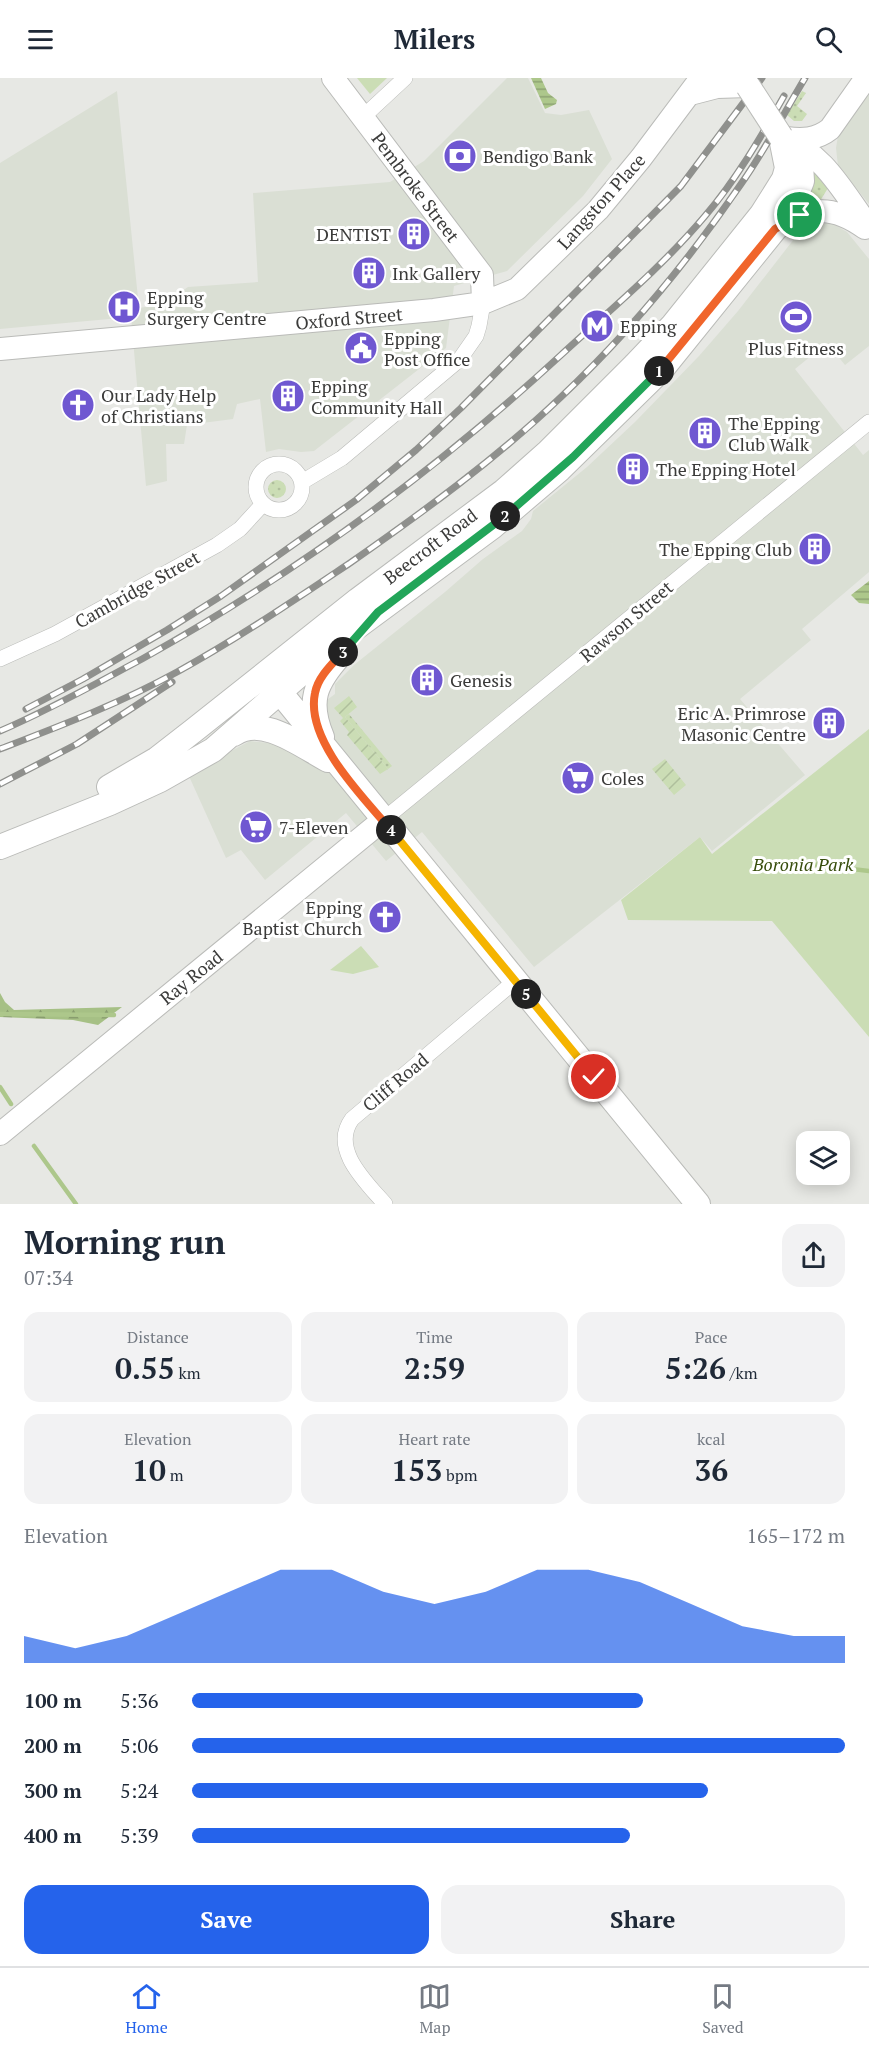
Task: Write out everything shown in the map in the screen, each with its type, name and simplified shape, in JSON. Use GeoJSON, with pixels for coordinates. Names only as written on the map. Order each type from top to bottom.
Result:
{"type":"FeatureCollection","features":[{"type":"Feature","properties":{"kind":"main road","name":"Beecroft Road"},"geometry":{"type":"LineString","coordinates":[[0,847],[80,816],[160,780],[213,750],[344,637],[515,508],[599,432],[662,369],[775,229],[794,201],[802,182],[798,157],[781,137],[746,82]]}},
{"type":"Feature","properties":{"kind":"main road","name":"Beecroft Road"},"geometry":{"type":"LineString","coordinates":[[0,833],[92,796],[128,778],[166,752],[358,600],[504,490],[548,452],[636,365],[689,305],[762,214],[780,189],[787,168],[781,137]]}},
{"type":"Feature","properties":{"kind":"main road"},"geometry":{"type":"LineString","coordinates":[[338,765],[318,729],[314,710],[315,692],[328,668],[378,612]]}},
{"type":"Feature","properties":{"kind":"main road"},"geometry":{"type":"LineString","coordinates":[[264,674],[698,1204]]}},
{"type":"Feature","properties":{"kind":"main road"},"geometry":{"type":"LineString","coordinates":[[225,740],[238,731],[259,728],[273,730],[338,765]]}},
{"type":"Feature","properties":{"kind":"street","name":"Pembroke Street"},"geometry":{"type":"LineString","coordinates":[[333,78],[482,275],[483,303]]}},
{"type":"Feature","properties":{"kind":"street"},"geometry":{"type":"LineString","coordinates":[[363,117],[405,78]]}},
{"type":"Feature","properties":{"kind":"street"},"geometry":{"type":"LineString","coordinates":[[824,166],[823,151],[830,129],[866,78]]}},
{"type":"Feature","properties":{"kind":"street"},"geometry":{"type":"LineString","coordinates":[[695,86],[717,87],[746,82]]}},
{"type":"Feature","properties":{"kind":"street","name":"Langston Place"},"geometry":{"type":"LineString","coordinates":[[483,303],[517,289],[598,210],[695,86]]}},
{"type":"Feature","properties":{"kind":"street"},"geometry":{"type":"LineString","coordinates":[[781,137],[796,140],[811,139],[830,129]]}},
{"type":"Feature","properties":{"kind":"street"},"geometry":{"type":"LineString","coordinates":[[781,137],[806,149],[824,166],[869,229]]}},
{"type":"Feature","properties":{"kind":"street","name":"Beecroft Road"},"geometry":{"type":"LineString","coordinates":[[775,229],[800,215],[822,210],[851,218],[869,229]]}},
{"type":"Feature","properties":{"kind":"street"},"geometry":{"type":"LineString","coordinates":[[302,482],[342,458],[460,359],[476,336],[483,303]]}},
{"type":"Feature","properties":{"kind":"street","name":"Oxford Street"},"geometry":{"type":"LineString","coordinates":[[0,349],[434,310],[483,303]]}},
{"type":"Feature","properties":{"kind":"street","name":"Rawson Street"},"geometry":{"type":"LineString","coordinates":[[383,820],[869,422]]}},
{"type":"Feature","properties":{"kind":"street"},"geometry":{"type":"LineString","coordinates":[[282,464],[295,470],[302,482],[300,497],[291,507],[276,510],[263,504],[256,491],[258,477],[268,467],[282,464]]}},
{"type":"Feature","properties":{"kind":"street","name":"Cambridge Street"},"geometry":{"type":"LineString","coordinates":[[0,659],[55,634],[217,545],[240,529],[263,504]]}},
{"type":"Feature","properties":{"kind":"street","name":"Ray Road"},"geometry":{"type":"LineString","coordinates":[[0,1134],[383,820]]}},
{"type":"Feature","properties":{"kind":"street","name":"Cliff Road"},"geometry":{"type":"LineString","coordinates":[[377,1202],[349,1158],[344,1137],[346,1127],[352,1119],[515,981]]}},
{"type":"Feature","properties":{"kind":"shaded area"},"geometry":{"type":"Polygon","coordinates":[[[507,78],[528,78],[545,113],[561,115],[589,110],[612,159],[583,196],[507,271],[454,286],[446,348],[314,451],[279,449],[266,452],[260,399],[237,404],[233,419],[187,425],[184,444],[166,444],[167,481],[146,486],[131,317],[0,329],[0,163],[117,91],[139,308],[163,304],[188,287],[258,282],[253,193],[390,182],[424,161],[507,78]]]}},
{"type":"Feature","properties":{"kind":"shaded area"},"geometry":{"type":"Polygon","coordinates":[[[531,78],[541,78],[548,93],[557,100],[556,104],[545,109],[531,78]]]}},
{"type":"Feature","properties":{"kind":"shaded area"},"geometry":{"type":"Polygon","coordinates":[[[869,92],[869,204],[838,166],[836,148],[838,136],[869,92]]]}},
{"type":"Feature","properties":{"kind":"shaded area"},"geometry":{"type":"Polygon","coordinates":[[[832,223],[847,232],[869,259],[869,346],[845,365],[827,343],[795,369],[863,455],[869,450],[869,572],[802,629],[811,640],[740,699],[805,775],[712,851],[700,837],[534,967],[422,832],[386,861],[346,813],[265,880],[241,850],[226,858],[188,774],[250,741],[269,743],[335,694],[335,684],[354,665],[483,559],[522,531],[531,519],[533,511],[587,467],[635,422],[699,356],[738,311],[801,230],[808,225],[832,223]]]}},
{"type":"Feature","properties":{"kind":"shaded area"},"geometry":{"type":"Polygon","coordinates":[[[869,581],[869,604],[859,603],[851,595],[869,581]]]}},
{"type":"Feature","properties":{"kind":"green space"},"geometry":{"type":"Polygon","coordinates":[[[357,78],[387,78],[370,94],[357,78]]]}},
{"type":"Feature","properties":{"kind":"green space"},"geometry":{"type":"Polygon","coordinates":[[[802,91],[806,93],[797,106],[807,114],[802,121],[794,121],[787,115],[802,91]]]}},
{"type":"Feature","properties":{"kind":"green space"},"geometry":{"type":"Polygon","coordinates":[[[810,160],[828,188],[820,201],[804,207],[810,160]]]}},
{"type":"Feature","properties":{"kind":"green space"},"geometry":{"type":"Polygon","coordinates":[[[273,480],[281,480],[286,485],[284,496],[273,498],[268,493],[268,485],[273,480]]]}},
{"type":"Feature","properties":{"kind":"green space"},"geometry":{"type":"Polygon","coordinates":[[[349,696],[357,707],[345,717],[388,769],[380,774],[347,735],[349,732],[340,721],[343,718],[334,708],[349,696]]]}},
{"type":"Feature","properties":{"kind":"green space"},"geometry":{"type":"Polygon","coordinates":[[[349,714],[392,766],[388,769],[345,717],[349,714]]]}},
{"type":"Feature","properties":{"kind":"green space","name":"Boronia Park"},"geometry":{"type":"Polygon","coordinates":[[[869,729],[869,1037],[772,921],[628,920],[621,900],[700,837],[712,854],[869,729]]]}},
{"type":"Feature","properties":{"kind":"green space"},"geometry":{"type":"Polygon","coordinates":[[[665,759],[686,785],[674,795],[652,769],[665,759]]]}},
{"type":"Feature","properties":{"kind":"green space"},"geometry":{"type":"Polygon","coordinates":[[[361,946],[379,967],[353,974],[330,970],[361,946]]]}},
{"type":"Feature","properties":{"kind":"green space"},"geometry":{"type":"Polygon","coordinates":[[[0,993],[5,1002],[14,1010],[122,1007],[98,1025],[73,1020],[0,1017],[0,993]]]}},
{"type":"Feature","properties":{"kind":"waterway"},"geometry":{"type":"LineString","coordinates":[[811,864],[869,871]]}},
{"type":"Feature","properties":{"kind":"waterway"},"geometry":{"type":"LineString","coordinates":[[0,1014],[114,1015]]}},
{"type":"Feature","properties":{"kind":"waterway"},"geometry":{"type":"LineString","coordinates":[[0,1087],[11,1104]]}},
{"type":"Feature","properties":{"kind":"waterway"},"geometry":{"type":"LineString","coordinates":[[34,1146],[76,1204]]}},
{"type":"Feature","properties":{"kind":"railway"},"geometry":{"type":"LineString","coordinates":[[26,709],[83,679],[221,596],[356,500],[416,450],[461,408],[681,186],[762,78]]}},
{"type":"Feature","properties":{"kind":"railway"},"geometry":{"type":"LineString","coordinates":[[0,749],[134,694],[221,646],[350,563],[432,504],[511,442],[586,373],[634,322],[679,268],[750,171],[805,78]]}},
{"type":"Feature","properties":{"kind":"railway"},"geometry":{"type":"LineString","coordinates":[[0,731],[54,706],[142,659],[254,592],[360,520],[463,441],[617,305],[688,235],[738,173],[784,96]]}},
{"type":"Feature","properties":{"kind":"railway"},"geometry":{"type":"LineString","coordinates":[[0,784],[77,744],[172,682]]}},
{"type":"Feature","properties":{"kind":"place","name":"Bendigo Bank"},"geometry":{"type":"Point","coordinates":[460,156]}},
{"type":"Feature","properties":{"kind":"place","name":"DENTIST"},"geometry":{"type":"Point","coordinates":[414,234]}},
{"type":"Feature","properties":{"kind":"place","name":"Ink Gallery"},"geometry":{"type":"Point","coordinates":[369,273]}},
{"type":"Feature","properties":{"kind":"place","name":"Epping Surgery Centre"},"geometry":{"type":"Point","coordinates":[124,307]}},
{"type":"Feature","properties":{"kind":"place","name":"Plus Fitness"},"geometry":{"type":"Point","coordinates":[796,317]}},
{"type":"Feature","properties":{"kind":"place","name":"Epping"},"geometry":{"type":"Point","coordinates":[597,326]}},
{"type":"Feature","properties":{"kind":"place","name":"Epping Post Office"},"geometry":{"type":"Point","coordinates":[361,348]}},
{"type":"Feature","properties":{"kind":"place","name":"Epping Community Hall"},"geometry":{"type":"Point","coordinates":[288,396]}},
{"type":"Feature","properties":{"kind":"place","name":"Our Lady Help of Christians"},"geometry":{"type":"Point","coordinates":[78,405]}},
{"type":"Feature","properties":{"kind":"place","name":"The Epping Club Walk"},"geometry":{"type":"Point","coordinates":[705,433]}},
{"type":"Feature","properties":{"kind":"place","name":"The Epping Hotel"},"geometry":{"type":"Point","coordinates":[633,469]}},
{"type":"Feature","properties":{"kind":"place","name":"The Epping Club"},"geometry":{"type":"Point","coordinates":[815,549]}},
{"type":"Feature","properties":{"kind":"place","name":"Genesis"},"geometry":{"type":"Point","coordinates":[427,680]}},
{"type":"Feature","properties":{"kind":"place","name":"Eric A. Primrose Masonic Centre"},"geometry":{"type":"Point","coordinates":[829,723]}},
{"type":"Feature","properties":{"kind":"place","name":"Coles"},"geometry":{"type":"Point","coordinates":[578,778]}},
{"type":"Feature","properties":{"kind":"place","name":"7-Eleven"},"geometry":{"type":"Point","coordinates":[256,827]}},
{"type":"Feature","properties":{"kind":"place","name":"Epping Baptist Church"},"geometry":{"type":"Point","coordinates":[385,917]}},
{"type":"Feature","properties":{"kind":"route"},"geometry":{"type":"LineString","coordinates":[[594,1077],[338,765],[318,729],[314,710],[315,692],[328,668],[378,612],[492,527],[599,432],[662,369],[775,229],[800,215]]}}]}
